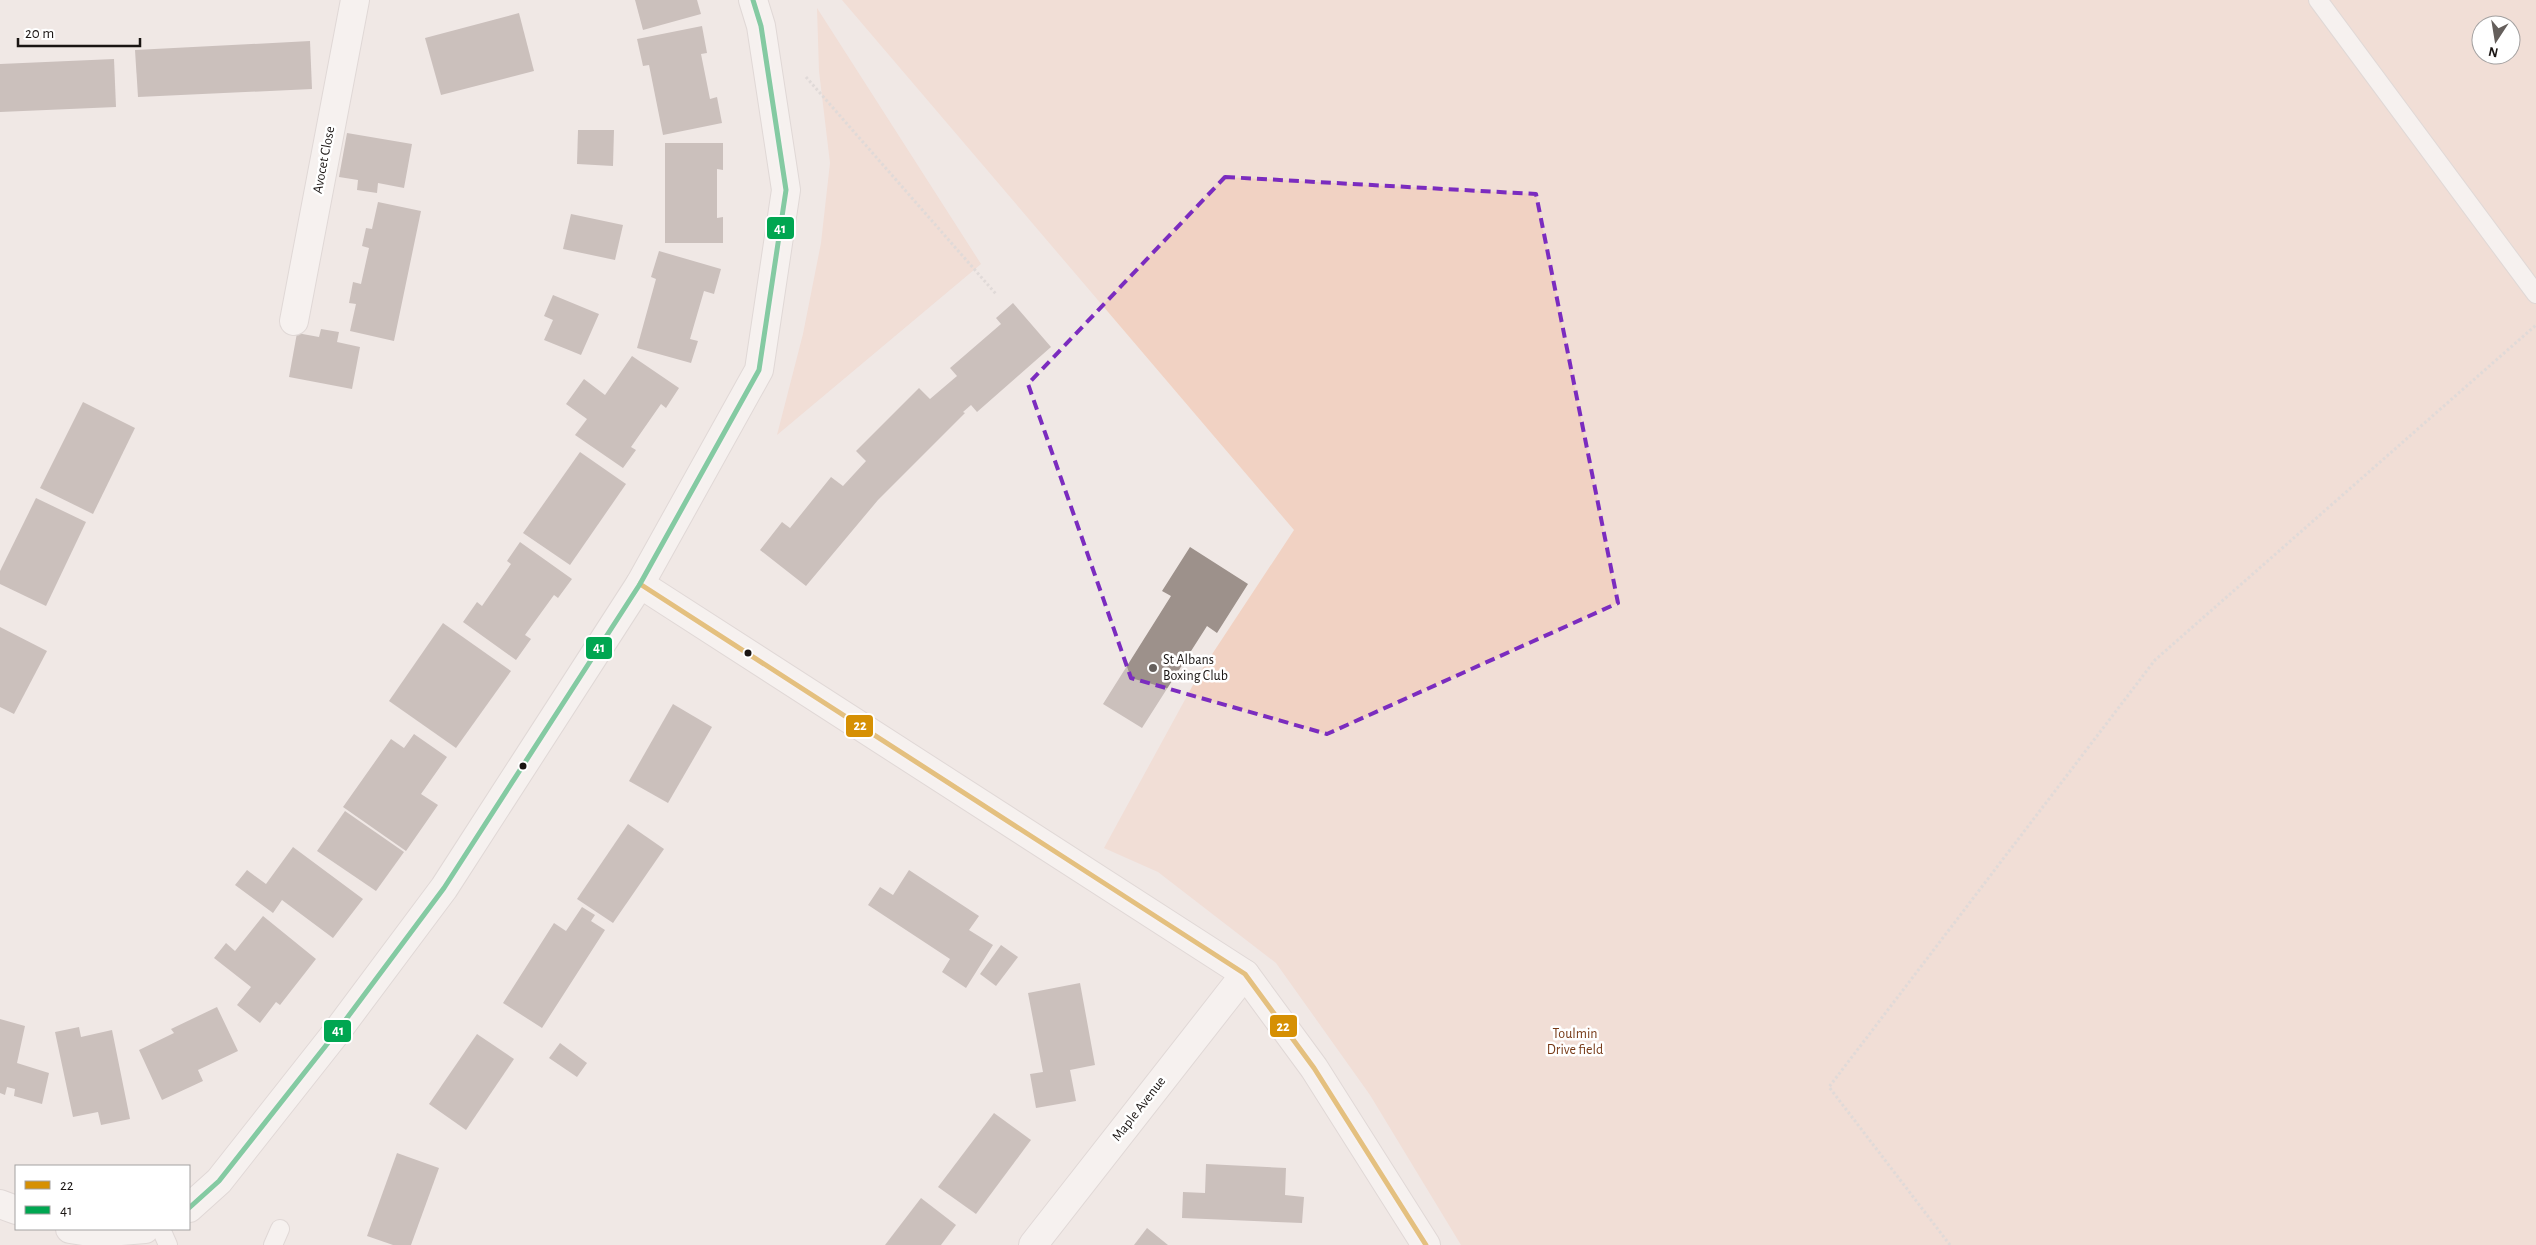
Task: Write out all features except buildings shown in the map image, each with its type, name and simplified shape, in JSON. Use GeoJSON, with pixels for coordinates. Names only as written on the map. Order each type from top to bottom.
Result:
{"type":"FeatureCollection","features":[{"type":"Feature","properties":{"kind":"street","name":"Avocet Close"},"geometry":{"type":"LineString","coordinates":[[294,321],[355,0]]}},
{"type":"Feature","properties":{"kind":"street"},"geometry":{"type":"LineString","coordinates":[[190,1207],[219,1181],[335,1034],[444,888],[640,584],[760,370],[786,190],[761,26],[753,0]]}},
{"type":"Feature","properties":{"kind":"street"},"geometry":{"type":"LineString","coordinates":[[640,584],[1245,974],[1314,1068],[1426,1245]]}},
{"type":"Feature","properties":{"kind":"street","name":"Maple Avenue"},"geometry":{"type":"LineString","coordinates":[[1032,1245],[1245,974]]}},
{"type":"Feature","properties":{"kind":"street"},"geometry":{"type":"LineString","coordinates":[[0,1204],[15,1210]]}},
{"type":"Feature","properties":{"kind":"street"},"geometry":{"type":"LineString","coordinates":[[78,1230],[104,1233],[135,1230]]}},
{"type":"Feature","properties":{"kind":"lane"},"geometry":{"type":"LineString","coordinates":[[2318,0],[2536,294]]}},
{"type":"Feature","properties":{"kind":"lane"},"geometry":{"type":"LineString","coordinates":[[161,1230],[168,1245]]}},
{"type":"Feature","properties":{"kind":"path"},"geometry":{"type":"LineString","coordinates":[[800,71],[996,294]]}},
{"type":"Feature","properties":{"kind":"path"},"geometry":{"type":"LineString","coordinates":[[1950,1245],[1829,1087],[2155,660],[2536,325]]}},
{"type":"Feature","properties":{"kind":"highlighted area"},"geometry":{"type":"Polygon","coordinates":[[[1225,177],[1536,194],[1618,603],[1327,734],[1131,678],[1028,384],[1225,177]]]}},
{"type":"Feature","properties":{"kind":"green space","name":"Toulmin Drive field"},"geometry":{"type":"Polygon","coordinates":[[[842,0],[2536,0],[2536,1245],[1461,1245],[1370,1095],[1276,963],[1158,872],[1104,848],[1199,674],[1294,530],[842,0]]]}},
{"type":"Feature","properties":{"kind":"green space"},"geometry":{"type":"Polygon","coordinates":[[[817,8],[981,264],[777,435],[803,334],[821,243],[830,163],[819,71],[817,8]]]}},
{"type":"Feature","properties":{"kind":"transit line","name":"41"},"geometry":{"type":"LineString","coordinates":[[190,1207],[219,1181],[335,1034],[444,888],[640,584],[759,370],[786,190],[761,26],[753,0]]}},
{"type":"Feature","properties":{"kind":"transit line","name":"22"},"geometry":{"type":"LineString","coordinates":[[640,584],[1245,974],[1314,1068],[1426,1245]]}},
{"type":"Feature","properties":{"kind":"place","name":"St Albans Boxing Club"},"geometry":{"type":"Point","coordinates":[1153,668]}}]}
